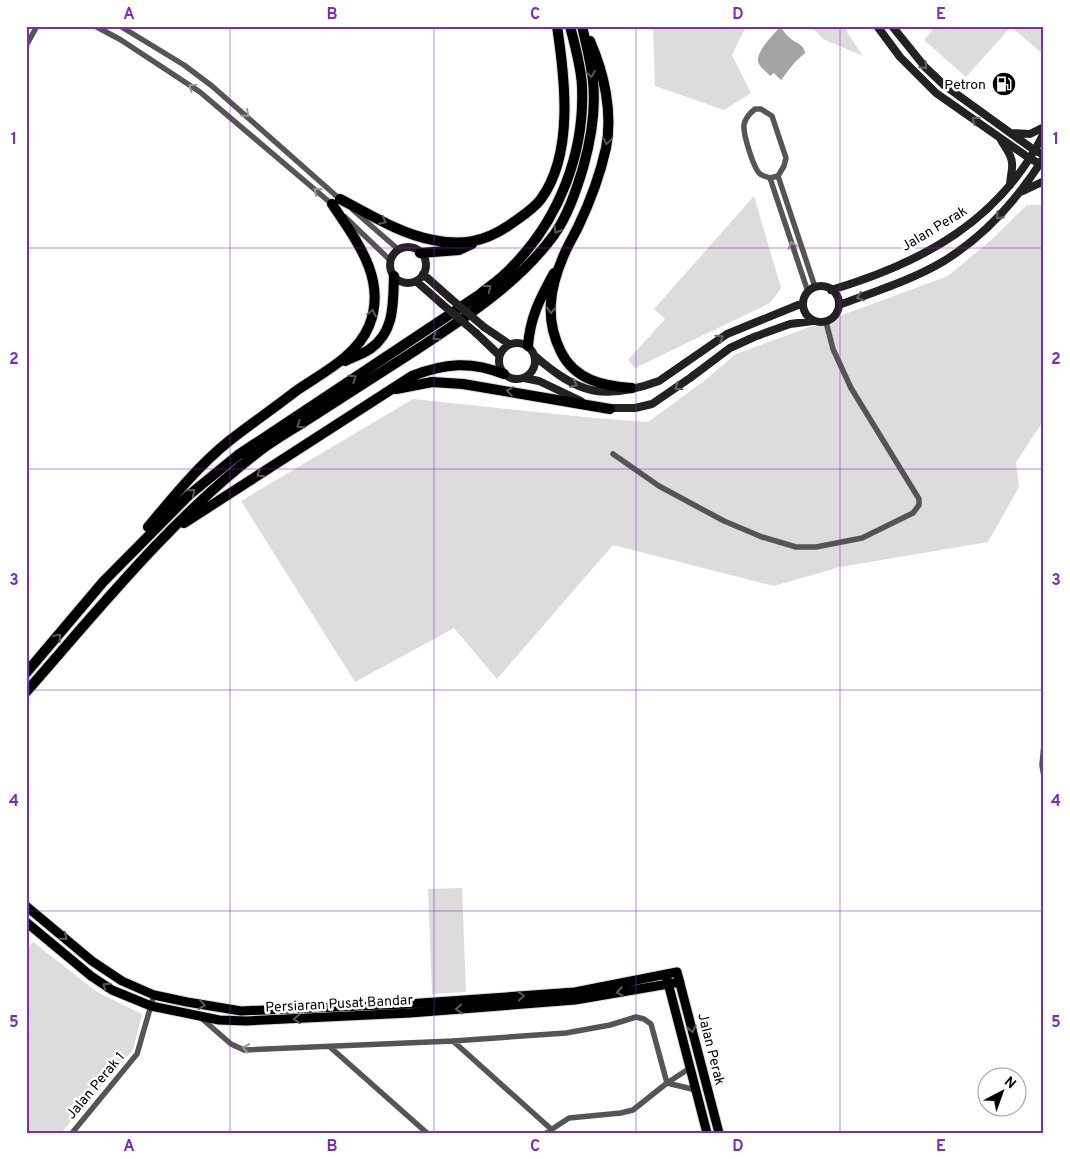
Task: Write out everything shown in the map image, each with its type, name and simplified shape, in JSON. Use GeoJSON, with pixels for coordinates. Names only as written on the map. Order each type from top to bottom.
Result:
{"type":"FeatureCollection","features":[{"type":"Feature","properties":{"kind":"highway"},"geometry":{"type":"LineString","coordinates":[[420,253],[459,250],[500,231],[522,217],[540,200],[555,172],[562,147],[564,120],[563,79],[557,26]]}},
{"type":"Feature","properties":{"kind":"highway"},"geometry":{"type":"LineString","coordinates":[[103,582],[189,495],[238,455],[479,295],[512,268],[533,244],[545,228],[565,189],[578,140],[582,111],[582,84],[577,52],[570,26]]}},
{"type":"Feature","properties":{"kind":"highway"},"geometry":{"type":"LineString","coordinates":[[528,346],[529,329],[534,313],[592,194],[606,147],[608,101],[599,63],[582,26]]}},
{"type":"Feature","properties":{"kind":"highway"},"geometry":{"type":"LineString","coordinates":[[26,692],[162,538],[208,494],[258,452],[490,300],[531,261],[554,235],[578,185],[588,151],[593,81],[582,26]]}},
{"type":"Feature","properties":{"kind":"highway"},"geometry":{"type":"LineString","coordinates":[[336,202],[410,234],[434,241],[477,242]]}},
{"type":"Feature","properties":{"kind":"highway"},"geometry":{"type":"LineString","coordinates":[[26,674],[165,506],[207,460],[229,441],[335,365],[357,346],[369,326],[373,306],[373,288],[370,269],[365,256],[336,202]]}},
{"type":"Feature","properties":{"kind":"highway"},"geometry":{"type":"LineString","coordinates":[[562,257],[554,283],[550,307],[550,324],[564,358],[577,372],[591,380],[608,386],[632,388]]}},
{"type":"Feature","properties":{"kind":"highway"},"geometry":{"type":"LineString","coordinates":[[335,365],[370,349],[384,336],[392,316],[394,276]]}},
{"type":"Feature","properties":{"kind":"highway"},"geometry":{"type":"LineString","coordinates":[[162,538],[412,376],[450,365],[488,368],[504,374]]}},
{"type":"Feature","properties":{"kind":"highway"},"geometry":{"type":"LineString","coordinates":[[388,391],[432,382],[463,384],[610,409]]}},
{"type":"Feature","properties":{"kind":"main road"},"geometry":{"type":"LineString","coordinates":[[877,26],[903,61],[936,93],[1029,158],[1043,160]]}},
{"type":"Feature","properties":{"kind":"main road"},"geometry":{"type":"LineString","coordinates":[[892,26],[925,67],[944,85],[1034,150],[1043,160]]}},
{"type":"Feature","properties":{"kind":"main road"},"geometry":{"type":"LineString","coordinates":[[1011,133],[1030,134],[1044,127]]}},
{"type":"Feature","properties":{"kind":"main road","name":"Jalan Perak"},"geometry":{"type":"LineString","coordinates":[[831,290],[859,282],[924,254],[978,218],[1010,185],[1044,133]]}},
{"type":"Feature","properties":{"kind":"main road"},"geometry":{"type":"LineString","coordinates":[[998,137],[1010,154],[1012,164],[1010,185]]}},
{"type":"Feature","properties":{"kind":"main road","name":"Jalan Perak"},"geometry":{"type":"LineString","coordinates":[[839,305],[906,280],[943,261],[964,247],[988,227],[1021,192],[1043,160]]}},
{"type":"Feature","properties":{"kind":"main road"},"geometry":{"type":"LineString","coordinates":[[1021,192],[1044,181]]}},
{"type":"Feature","properties":{"kind":"main road"},"geometry":{"type":"LineString","coordinates":[[410,248],[420,253],[425,263],[423,274],[416,281],[404,283],[394,276],[390,261],[399,250],[410,248]]}},
{"type":"Feature","properties":{"kind":"main road"},"geometry":{"type":"LineString","coordinates":[[423,274],[484,327],[509,344]]}},
{"type":"Feature","properties":{"kind":"main road"},"geometry":{"type":"LineString","coordinates":[[416,281],[500,355]]}},
{"type":"Feature","properties":{"kind":"main road"},"geometry":{"type":"LineString","coordinates":[[803,303],[726,334],[659,381],[614,392],[594,392],[556,375],[535,356],[528,346],[519,342],[509,344],[502,350],[499,365],[504,374],[513,379],[524,378],[539,381],[576,399],[610,409],[635,408],[652,404],[730,348],[754,337],[790,324],[813,321],[826,322],[835,315],[839,305],[838,299],[831,290],[824,286],[815,287],[808,292],[803,303],[805,313],[813,321]]}},
{"type":"Feature","properties":{"kind":"main road"},"geometry":{"type":"LineString","coordinates":[[524,378],[532,372],[535,356]]}},
{"type":"Feature","properties":{"kind":"main road","name":"Persiaran Pusat Bandar"},"geometry":{"type":"LineString","coordinates":[[26,906],[108,973],[122,981],[154,994],[187,1002],[241,1011],[407,1004],[575,992],[677,972]]}},
{"type":"Feature","properties":{"kind":"main road","name":"Persiaran Pusat Bandar"},"geometry":{"type":"LineString","coordinates":[[26,922],[91,976],[112,990],[151,1006],[199,1016],[246,1022],[410,1013],[575,1000],[680,982]]}},
{"type":"Feature","properties":{"kind":"main road","name":"Jalan Perak"},"geometry":{"type":"LineString","coordinates":[[677,972],[719,1133]]}},
{"type":"Feature","properties":{"kind":"main road","name":"Jalan Perak"},"geometry":{"type":"LineString","coordinates":[[666,974],[706,1133]]}},
{"type":"Feature","properties":{"kind":"main road"},"geometry":{"type":"LineString","coordinates":[[697,1094],[700,1085],[706,1080]]}},
{"type":"Feature","properties":{"kind":"street"},"geometry":{"type":"LineString","coordinates":[[26,46],[37,26]]}},
{"type":"Feature","properties":{"kind":"street"},"geometry":{"type":"LineString","coordinates":[[94,26],[120,40],[200,92],[336,202],[399,250]]}},
{"type":"Feature","properties":{"kind":"street"},"geometry":{"type":"LineString","coordinates":[[120,26],[184,65],[212,86],[336,202],[390,261]]}},
{"type":"Feature","properties":{"kind":"street"},"geometry":{"type":"LineString","coordinates":[[755,109],[761,109],[772,116],[786,158],[778,176],[770,178],[760,173],[746,138],[744,124],[749,114],[755,109]]}},
{"type":"Feature","properties":{"kind":"street"},"geometry":{"type":"LineString","coordinates":[[778,176],[815,287]]}},
{"type":"Feature","properties":{"kind":"street"},"geometry":{"type":"LineString","coordinates":[[770,178],[808,292]]}},
{"type":"Feature","properties":{"kind":"street"},"geometry":{"type":"LineString","coordinates":[[613,454],[659,486],[724,521],[762,537],[796,547],[816,546],[862,538],[913,513],[919,505],[919,499],[851,388],[833,349],[826,322]]}},
{"type":"Feature","properties":{"kind":"street"},"geometry":{"type":"LineString","coordinates":[[1044,744],[1042,765],[1044,777]]}},
{"type":"Feature","properties":{"kind":"street","name":"Jalan Perak 1"},"geometry":{"type":"LineString","coordinates":[[72,1133],[137,1054],[154,994]]}},
{"type":"Feature","properties":{"kind":"street"},"geometry":{"type":"LineString","coordinates":[[199,1016],[231,1044],[244,1050],[453,1041],[566,1033],[610,1025],[636,1017],[644,1019],[651,1024],[667,1084]]}},
{"type":"Feature","properties":{"kind":"street"},"geometry":{"type":"LineString","coordinates":[[453,1041],[549,1131],[569,1118],[622,1113],[633,1110],[690,1068]]}},
{"type":"Feature","properties":{"kind":"street"},"geometry":{"type":"LineString","coordinates":[[330,1047],[427,1133]]}},
{"type":"Feature","properties":{"kind":"street"},"geometry":{"type":"LineString","coordinates":[[667,1084],[697,1094]]}},
{"type":"Feature","properties":{"kind":"shaded area"},"geometry":{"type":"Polygon","coordinates":[[[653,26],[746,26],[732,55],[751,93],[724,110],[655,86],[653,26]]]}},
{"type":"Feature","properties":{"kind":"shaded area"},"geometry":{"type":"Polygon","coordinates":[[[811,26],[843,26],[863,56],[823,39],[811,26]]]}},
{"type":"Feature","properties":{"kind":"shaded area"},"geometry":{"type":"Polygon","coordinates":[[[936,26],[1006,26],[1009,29],[966,77],[924,40],[936,26]]]}},
{"type":"Feature","properties":{"kind":"shaded area"},"geometry":{"type":"Polygon","coordinates":[[[1010,26],[1044,26],[1044,55],[1010,26]]]}},
{"type":"Feature","properties":{"kind":"shaded area"},"geometry":{"type":"Polygon","coordinates":[[[780,27],[790,38],[802,46],[805,53],[781,80],[774,73],[770,76],[760,66],[758,60],[765,44],[780,27]]]}},
{"type":"Feature","properties":{"kind":"shaded area"},"geometry":{"type":"Polygon","coordinates":[[[754,196],[781,288],[770,303],[635,368],[628,360],[665,319],[654,309],[754,196]]]}},
{"type":"Feature","properties":{"kind":"shaded area"},"geometry":{"type":"Polygon","coordinates":[[[1027,205],[1044,205],[1044,420],[1016,462],[1019,487],[988,542],[840,567],[774,586],[613,545],[497,679],[454,628],[355,682],[241,501],[413,399],[648,422],[704,381],[736,354],[948,276],[990,241],[1027,205]]]}},
{"type":"Feature","properties":{"kind":"shaded area"},"geometry":{"type":"Polygon","coordinates":[[[462,888],[466,992],[432,994],[428,889],[462,888]]]}},
{"type":"Feature","properties":{"kind":"shaded area"},"geometry":{"type":"Polygon","coordinates":[[[33,942],[97,992],[142,1014],[133,1050],[61,1133],[26,1133],[26,949],[33,942]]]}},
{"type":"Feature","properties":{"kind":"place","name":"Petron"},"geometry":{"type":"Point","coordinates":[1004,84]}}]}
